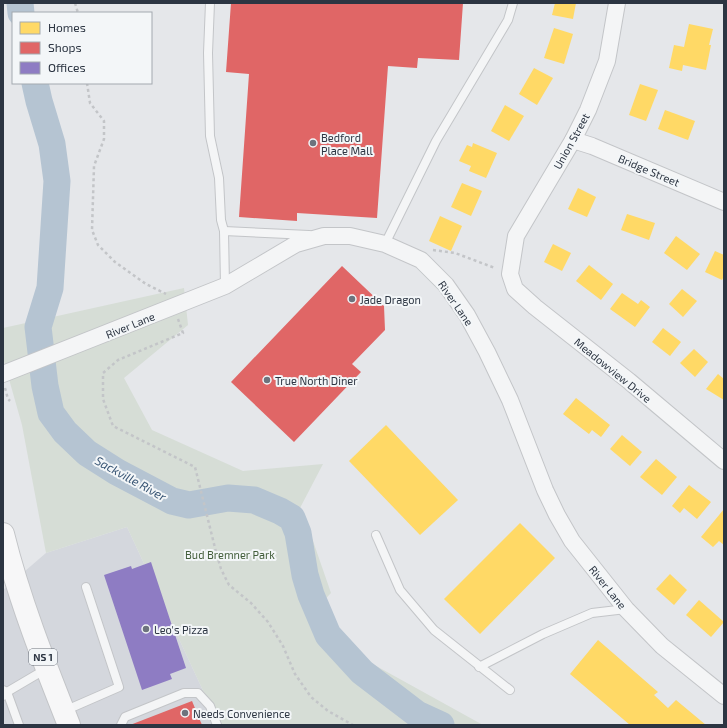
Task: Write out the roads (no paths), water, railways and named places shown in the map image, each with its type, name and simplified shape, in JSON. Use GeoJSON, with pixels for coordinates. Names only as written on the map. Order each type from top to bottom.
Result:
{"type":"FeatureCollection","features":[{"type":"Feature","properties":{"kind":"main road","name":"NS 1"},"geometry":{"type":"LineString","coordinates":[[3,534],[6,563],[66,718]]}},
{"type":"Feature","properties":{"kind":"street","name":"Union Street"},"geometry":{"type":"LineString","coordinates":[[510,274],[516,236],[573,140],[588,110],[607,61],[617,3]]}},
{"type":"Feature","properties":{"kind":"street","name":"Bridge Street"},"geometry":{"type":"LineString","coordinates":[[573,140],[592,146],[724,202]]}},
{"type":"Feature","properties":{"kind":"street","name":"River Lane"},"geometry":{"type":"LineString","coordinates":[[4,380],[73,348],[226,286],[296,244],[324,236],[350,236],[385,244],[421,260],[446,285],[467,315],[510,400],[545,490],[572,541],[626,609],[662,646],[724,696]]}},
{"type":"Feature","properties":{"kind":"street","name":"Meadowview Drive"},"geometry":{"type":"LineString","coordinates":[[510,274],[515,289],[535,307],[629,381],[724,461]]}},
{"type":"Feature","properties":{"kind":"lane"},"geometry":{"type":"LineString","coordinates":[[210,3],[208,52],[210,136],[219,178],[221,220],[224,231],[226,286]]}},
{"type":"Feature","properties":{"kind":"lane"},"geometry":{"type":"LineString","coordinates":[[385,244],[436,141],[508,20],[513,3]]}},
{"type":"Feature","properties":{"kind":"lane"},"geometry":{"type":"LineString","coordinates":[[224,231],[324,236]]}},
{"type":"Feature","properties":{"kind":"lane"},"geometry":{"type":"LineString","coordinates":[[376,535],[400,590],[434,630],[510,690]]}},
{"type":"Feature","properties":{"kind":"lane"},"geometry":{"type":"LineString","coordinates":[[66,718],[119,687],[86,587]]}},
{"type":"Feature","properties":{"kind":"lane"},"geometry":{"type":"LineString","coordinates":[[479,667],[543,634],[592,613],[626,609]]}},
{"type":"Feature","properties":{"kind":"lane"},"geometry":{"type":"LineString","coordinates":[[19,725],[4,693],[47,668]]}},
{"type":"Feature","properties":{"kind":"lane"},"geometry":{"type":"LineString","coordinates":[[121,725],[125,717],[184,693],[198,694],[210,706],[217,725]]}},
{"type":"Feature","properties":{"kind":"waterway","name":"Sackville River"},"geometry":{"type":"LineString","coordinates":[[20,3],[21,12]]}},
{"type":"Feature","properties":{"kind":"waterway","name":"Sackville River"},"geometry":{"type":"LineString","coordinates":[[35,84],[52,144],[57,181],[50,288],[38,327],[45,386],[51,413],[65,432],[87,453],[117,472],[172,501],[189,505],[228,498],[254,500],[292,518],[298,533],[305,575],[311,595],[328,635],[362,672],[417,714],[441,725]]}},
{"type":"Feature","properties":{"kind":"place","name":"Bedford Place Mall"},"geometry":{"type":"Point","coordinates":[313,143]}},
{"type":"Feature","properties":{"kind":"place","name":"Jade Dragon"},"geometry":{"type":"Point","coordinates":[352,299]}},
{"type":"Feature","properties":{"kind":"place","name":"True North Diner"},"geometry":{"type":"Point","coordinates":[267,380]}},
{"type":"Feature","properties":{"kind":"place","name":"Leo's Pizza"},"geometry":{"type":"Point","coordinates":[146,629]}},
{"type":"Feature","properties":{"kind":"place","name":"Needs Convenience"},"geometry":{"type":"Point","coordinates":[185,713]}},
{"type":"Feature","properties":{"kind":"park label","name":"Bud Bremner Park"},"geometry":{"type":"Point","coordinates":[230,554]}}]}
